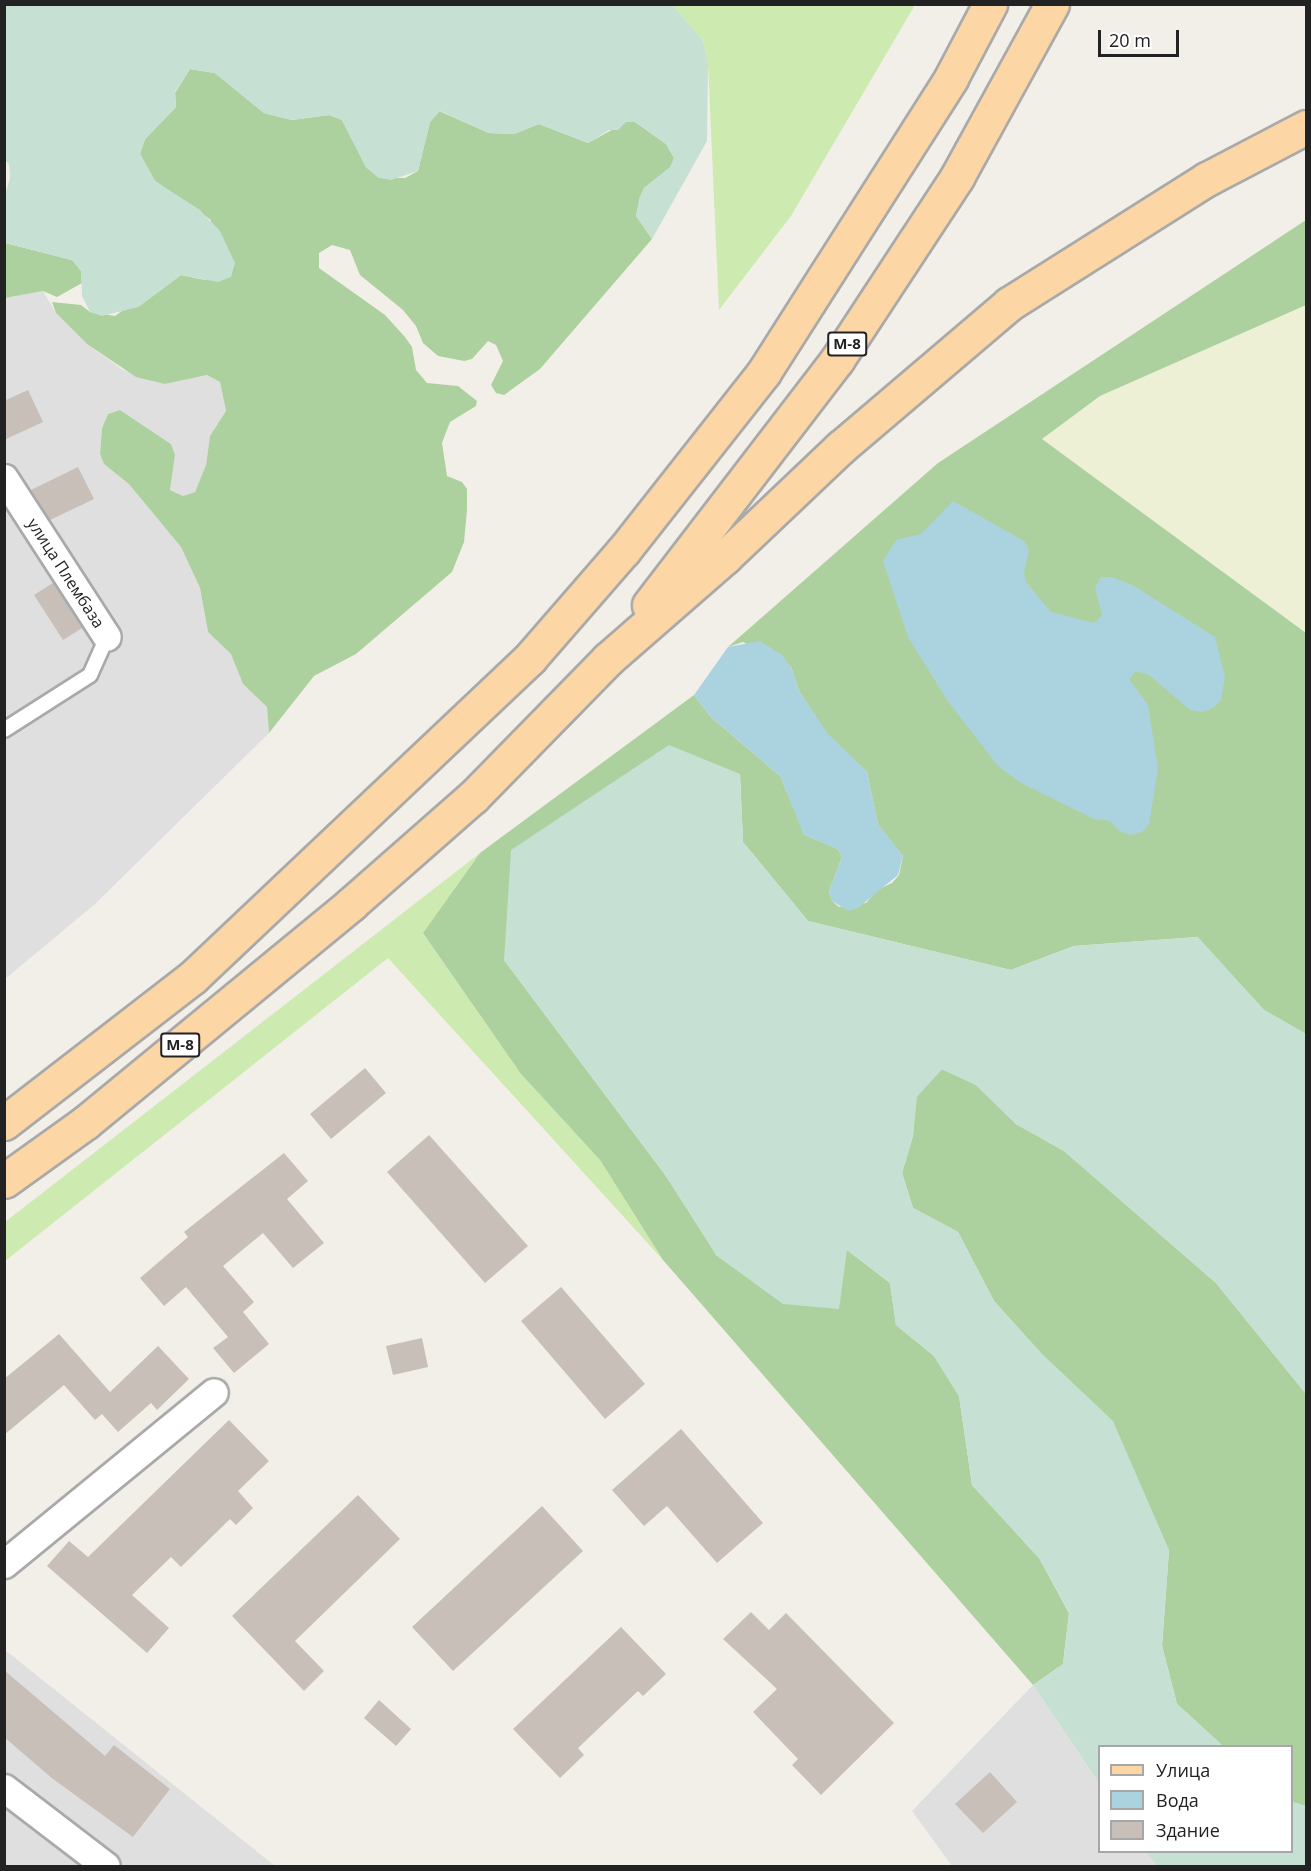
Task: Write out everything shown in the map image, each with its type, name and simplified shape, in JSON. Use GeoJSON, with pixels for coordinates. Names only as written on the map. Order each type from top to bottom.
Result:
{"type":"FeatureCollection","features":[{"type":"Feature","properties":{"kind":"main road","name":"М-8"},"geometry":{"type":"LineString","coordinates":[[4,1123],[193,977],[459,729],[577,604],[624,550],[764,372],[951,78],[990,4]]}},
{"type":"Feature","properties":{"kind":"main road","name":"М-8"},"geometry":{"type":"LineString","coordinates":[[4,1181],[86,1122],[351,904],[473,797],[608,659],[837,360],[957,177],[1052,4]]}},
{"type":"Feature","properties":{"kind":"main road"},"geometry":{"type":"LineString","coordinates":[[608,659],[725,557],[841,447],[1009,304],[1207,179],[1306,127]]}},
{"type":"Feature","properties":{"kind":"street","name":"улица Плембаза"},"geometry":{"type":"LineString","coordinates":[[4,478],[107,637]]}},
{"type":"Feature","properties":{"kind":"street"},"geometry":{"type":"LineString","coordinates":[[4,1564],[214,1392]]}},
{"type":"Feature","properties":{"kind":"street"},"geometry":{"type":"LineString","coordinates":[[4,1788],[106,1866]]}},
{"type":"Feature","properties":{"kind":"lane"},"geometry":{"type":"LineString","coordinates":[[4,730],[90,675],[107,637]]}},
{"type":"Feature","properties":{"kind":"shaded area"},"geometry":{"type":"Polygon","coordinates":[[[43,291],[56,313],[87,344],[123,370],[165,384],[207,375],[220,382],[226,411],[210,436],[206,465],[195,492],[183,496],[170,490],[175,455],[171,444],[120,410],[108,414],[102,428],[100,454],[104,464],[129,483],[181,547],[200,588],[208,632],[231,653],[243,684],[267,707],[269,733],[95,904],[5,979],[5,298],[43,291]]]}},
{"type":"Feature","properties":{"kind":"shaded area"},"geometry":{"type":"Polygon","coordinates":[[[5,1650],[275,1866],[5,1866],[5,1650]]]}},
{"type":"Feature","properties":{"kind":"shaded area"},"geometry":{"type":"Polygon","coordinates":[[[1033,1685],[1098,1782],[1098,1853],[1147,1853],[1157,1866],[952,1866],[912,1811],[1033,1685]]]}},
{"type":"Feature","properties":{"kind":"green space"},"geometry":{"type":"Polygon","coordinates":[[[5,4],[673,5],[703,41],[708,64],[707,141],[652,239],[636,216],[640,197],[644,188],[670,167],[674,158],[666,144],[635,122],[626,122],[618,130],[609,130],[588,143],[539,124],[514,134],[489,133],[440,111],[430,122],[418,171],[391,180],[379,178],[366,167],[342,120],[329,115],[292,120],[264,113],[215,73],[190,69],[175,92],[176,107],[145,139],[140,154],[155,181],[200,210],[220,231],[235,263],[231,277],[218,282],[181,275],[138,307],[102,316],[90,312],[82,296],[81,271],[72,260],[5,243],[5,195],[10,178],[9,164],[4,159],[5,4]]]}},
{"type":"Feature","properties":{"kind":"green space"},"geometry":{"type":"Polygon","coordinates":[[[673,5],[915,5],[791,216],[719,310],[708,64],[703,41],[673,5]]]}},
{"type":"Feature","properties":{"kind":"green space"},"geometry":{"type":"Polygon","coordinates":[[[190,69],[215,73],[264,113],[292,120],[329,115],[342,120],[366,167],[379,178],[405,178],[418,171],[430,122],[439,111],[489,133],[514,134],[539,124],[588,143],[626,122],[635,122],[666,144],[674,158],[671,167],[644,188],[640,197],[636,216],[652,239],[540,369],[504,395],[496,393],[491,385],[503,361],[496,345],[488,341],[472,359],[464,361],[438,356],[423,343],[416,326],[403,310],[360,275],[350,250],[332,245],[319,253],[319,268],[385,315],[405,337],[412,347],[416,370],[427,383],[458,386],[477,401],[476,406],[450,422],[442,443],[447,476],[462,482],[467,489],[464,542],[452,572],[356,654],[314,676],[269,733],[267,707],[243,684],[231,654],[208,632],[200,588],[181,547],[129,484],[104,464],[100,454],[102,428],[108,414],[120,410],[171,444],[175,455],[170,490],[183,496],[195,492],[206,465],[210,436],[226,411],[220,382],[207,375],[165,384],[136,377],[87,344],[56,313],[52,302],[81,305],[90,312],[115,316],[126,308],[138,307],[181,275],[205,280],[211,220],[155,181],[140,154],[145,139],[176,107],[175,93],[190,69]]]}},
{"type":"Feature","properties":{"kind":"green space"},"geometry":{"type":"Polygon","coordinates":[[[1306,220],[1306,305],[1100,396],[1042,439],[1306,633],[1306,1034],[1264,1010],[1197,937],[1074,946],[1011,970],[808,921],[743,842],[740,774],[504,960],[666,1176],[717,1256],[847,1250],[890,1283],[896,1325],[934,1356],[959,1396],[972,1485],[1039,1558],[1069,1613],[1063,1664],[1033,1685],[663,1260],[600,1160],[521,1074],[423,933],[480,853],[694,695],[711,717],[780,776],[805,835],[838,849],[842,857],[829,891],[832,901],[839,907],[866,903],[877,890],[892,883],[899,875],[903,856],[878,825],[867,772],[828,735],[799,691],[791,667],[743,642],[728,647],[938,463],[1306,220]]]}},
{"type":"Feature","properties":{"kind":"green space"},"geometry":{"type":"Polygon","coordinates":[[[5,243],[72,260],[81,271],[82,283],[57,297],[43,291],[5,298],[5,243]]]}},
{"type":"Feature","properties":{"kind":"green space"},"geometry":{"type":"Polygon","coordinates":[[[1306,305],[1306,633],[1042,439],[1100,396],[1306,305]]]}},
{"type":"Feature","properties":{"kind":"green space"},"geometry":{"type":"Polygon","coordinates":[[[669,745],[740,774],[743,842],[808,921],[1011,970],[1074,946],[1198,937],[1264,1010],[1306,1034],[1306,1394],[1216,1283],[1064,1151],[1016,1124],[976,1085],[942,1069],[917,1097],[913,1136],[902,1173],[913,1208],[958,1232],[994,1301],[1039,1351],[1113,1421],[1169,1550],[1162,1646],[1177,1704],[1222,1745],[1098,1745],[1098,1782],[1033,1685],[1063,1664],[1069,1612],[1039,1558],[972,1485],[959,1396],[934,1356],[896,1325],[890,1283],[847,1250],[839,1309],[783,1304],[717,1256],[666,1176],[504,960],[511,850],[669,745]]]}},
{"type":"Feature","properties":{"kind":"green space"},"geometry":{"type":"Polygon","coordinates":[[[480,853],[423,933],[521,1074],[600,1160],[663,1260],[388,958],[5,1261],[5,1222],[480,853]]]}},
{"type":"Feature","properties":{"kind":"green space"},"geometry":{"type":"Polygon","coordinates":[[[942,1069],[976,1085],[1016,1124],[1064,1151],[1216,1283],[1306,1394],[1306,1806],[1293,1802],[1293,1745],[1222,1745],[1177,1704],[1162,1646],[1169,1550],[1039,1351],[994,1301],[958,1232],[913,1208],[902,1173],[913,1136],[916,1097],[942,1069]]]}},
{"type":"Feature","properties":{"kind":"green space"},"geometry":{"type":"Polygon","coordinates":[[[1293,1802],[1306,1806],[1306,1866],[1157,1866],[1147,1853],[1293,1853],[1293,1802]]]}},
{"type":"Feature","properties":{"kind":"water"},"geometry":{"type":"Polygon","coordinates":[[[953,501],[1024,541],[1029,550],[1024,572],[1026,582],[1051,612],[1094,623],[1102,615],[1095,588],[1101,577],[1112,577],[1134,586],[1215,637],[1225,677],[1221,700],[1213,708],[1202,712],[1190,710],[1149,675],[1136,671],[1129,679],[1148,705],[1158,769],[1149,824],[1142,832],[1130,835],[1119,831],[1110,821],[1094,819],[1021,783],[998,766],[947,700],[908,637],[883,561],[896,540],[921,534],[953,501]]]}},
{"type":"Feature","properties":{"kind":"water"},"geometry":{"type":"Polygon","coordinates":[[[760,641],[782,655],[791,667],[799,691],[828,734],[867,772],[878,824],[903,856],[898,875],[858,908],[848,911],[832,901],[829,891],[842,857],[838,849],[804,835],[780,776],[711,717],[694,695],[728,647],[760,641]]]}},
{"type":"Feature","properties":{"kind":"building"},"geometry":{"type":"Polygon","coordinates":[[[28,390],[43,422],[4,440],[4,401],[28,390]]]}},
{"type":"Feature","properties":{"kind":"building"},"geometry":{"type":"Polygon","coordinates":[[[78,467],[94,499],[50,520],[31,490],[78,467]]]}},
{"type":"Feature","properties":{"kind":"building"},"geometry":{"type":"Polygon","coordinates":[[[53,583],[82,628],[63,640],[34,595],[53,583]]]}},
{"type":"Feature","properties":{"kind":"building"},"geometry":{"type":"Polygon","coordinates":[[[365,1068],[386,1093],[331,1139],[310,1114],[365,1068]]]}},
{"type":"Feature","properties":{"kind":"building"},"geometry":{"type":"Polygon","coordinates":[[[429,1135],[528,1246],[485,1283],[387,1172],[429,1135]]]}},
{"type":"Feature","properties":{"kind":"building"},"geometry":{"type":"Polygon","coordinates":[[[284,1153],[308,1181],[287,1199],[324,1243],[293,1268],[263,1233],[223,1266],[254,1302],[243,1312],[269,1344],[234,1373],[213,1348],[228,1337],[186,1287],[164,1306],[140,1278],[188,1237],[184,1232],[284,1153]]]}},
{"type":"Feature","properties":{"kind":"building"},"geometry":{"type":"Polygon","coordinates":[[[561,1287],[645,1384],[605,1419],[521,1321],[561,1287]]]}},
{"type":"Feature","properties":{"kind":"building"},"geometry":{"type":"Polygon","coordinates":[[[59,1334],[110,1392],[158,1346],[189,1379],[157,1410],[151,1403],[118,1432],[102,1414],[95,1420],[64,1385],[4,1435],[4,1379],[59,1334]]]}},
{"type":"Feature","properties":{"kind":"building"},"geometry":{"type":"Polygon","coordinates":[[[422,1338],[428,1367],[393,1375],[386,1346],[422,1338]]]}},
{"type":"Feature","properties":{"kind":"building"},"geometry":{"type":"Polygon","coordinates":[[[229,1420],[269,1461],[238,1491],[253,1508],[236,1525],[230,1519],[181,1567],[171,1557],[132,1595],[169,1628],[147,1653],[47,1566],[69,1541],[88,1557],[229,1420]]]}},
{"type":"Feature","properties":{"kind":"building"},"geometry":{"type":"Polygon","coordinates":[[[681,1429],[763,1523],[717,1563],[667,1506],[644,1526],[612,1490],[681,1429]]]}},
{"type":"Feature","properties":{"kind":"building"},"geometry":{"type":"Polygon","coordinates":[[[358,1495],[400,1539],[295,1641],[324,1671],[304,1691],[232,1616],[358,1495]]]}},
{"type":"Feature","properties":{"kind":"building"},"geometry":{"type":"Polygon","coordinates":[[[542,1506],[583,1551],[453,1671],[412,1627],[542,1506]]]}},
{"type":"Feature","properties":{"kind":"building"},"geometry":{"type":"Polygon","coordinates":[[[751,1612],[769,1630],[786,1613],[894,1723],[821,1795],[792,1765],[798,1759],[753,1712],[777,1689],[723,1639],[751,1612]]]}},
{"type":"Feature","properties":{"kind":"building"},"geometry":{"type":"Polygon","coordinates":[[[621,1627],[666,1674],[643,1696],[638,1691],[578,1748],[584,1755],[560,1778],[513,1729],[621,1627]]]}},
{"type":"Feature","properties":{"kind":"building"},"geometry":{"type":"Polygon","coordinates":[[[4,1670],[105,1756],[114,1745],[170,1789],[133,1837],[53,1779],[4,1737],[4,1670]]]}},
{"type":"Feature","properties":{"kind":"building"},"geometry":{"type":"Polygon","coordinates":[[[379,1700],[411,1729],[396,1746],[364,1718],[379,1700]]]}},
{"type":"Feature","properties":{"kind":"building"},"geometry":{"type":"Polygon","coordinates":[[[990,1772],[1017,1802],[983,1833],[955,1804],[990,1772]]]}}]}
